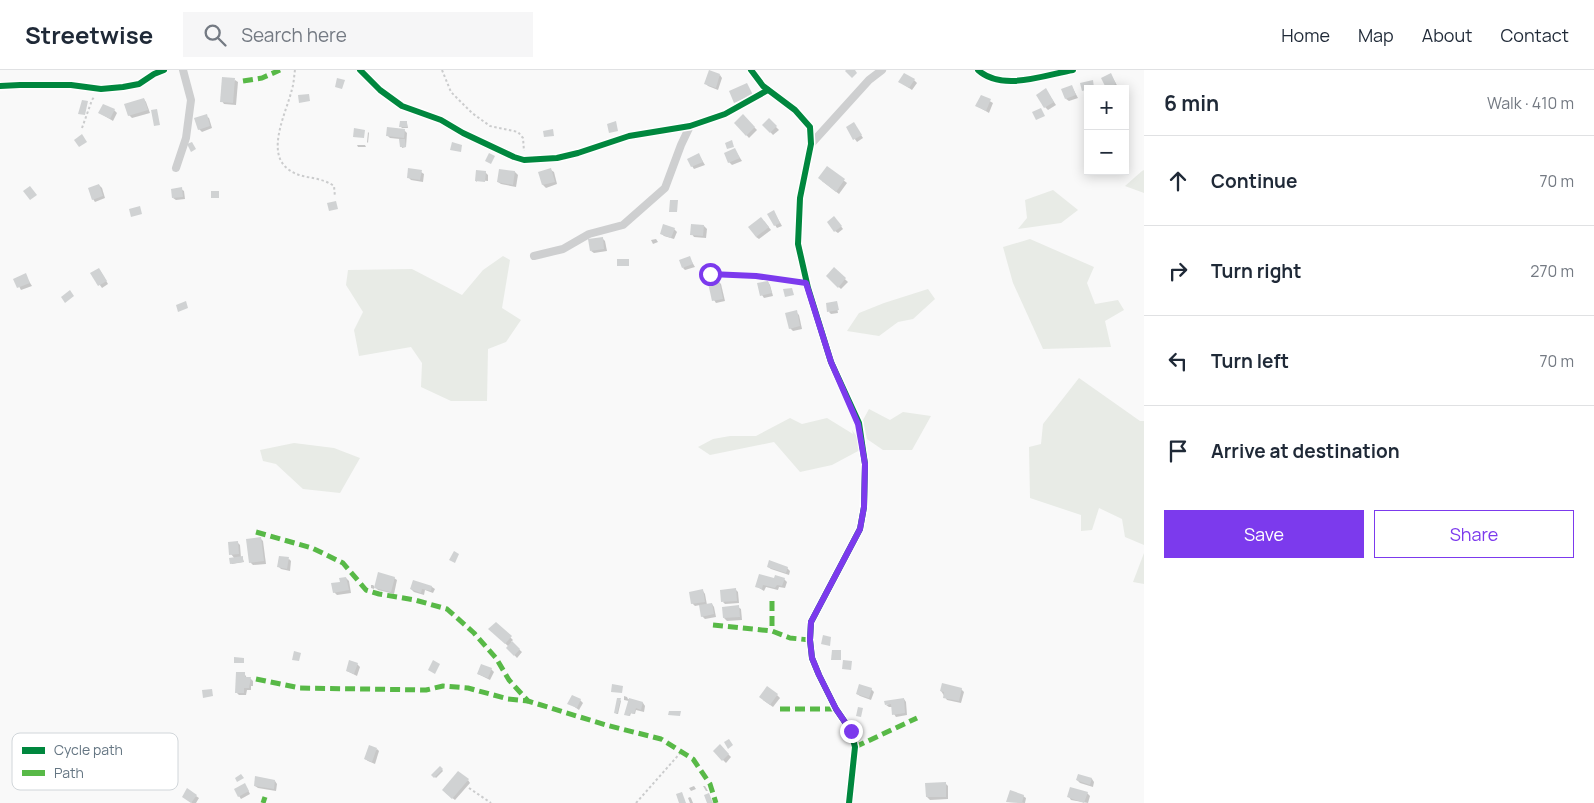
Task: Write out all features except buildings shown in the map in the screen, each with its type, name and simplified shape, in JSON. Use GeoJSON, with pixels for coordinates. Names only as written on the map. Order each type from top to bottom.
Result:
{"type":"FeatureCollection","features":[{"type":"Feature","properties":{"kind":"street"},"geometry":{"type":"LineString","coordinates":[[0,86],[71,85],[101,90],[139,84],[164,70]]}},
{"type":"Feature","properties":{"kind":"street"},"geometry":{"type":"LineString","coordinates":[[176,168],[186,138],[191,100],[183,70]]}},
{"type":"Feature","properties":{"kind":"street"},"geometry":{"type":"LineString","coordinates":[[360,70],[380,90],[402,106],[441,120],[463,133],[524,160],[557,158],[578,154],[629,136],[690,126],[725,114],[768,90]]}},
{"type":"Feature","properties":{"kind":"street"},"geometry":{"type":"LineString","coordinates":[[751,70],[768,90],[795,110],[810,127],[811,144],[800,198],[798,244],[806,283],[831,362],[858,424],[865,464],[864,507],[860,529],[811,622],[810,640],[812,658],[819,675],[854,739],[855,747],[849,803]]}},
{"type":"Feature","properties":{"kind":"street"},"geometry":{"type":"LineString","coordinates":[[811,144],[870,73],[882,70]]}},
{"type":"Feature","properties":{"kind":"street"},"geometry":{"type":"LineString","coordinates":[[978,70],[985,77],[1008,82],[1073,70]]}},
{"type":"Feature","properties":{"kind":"street"},"geometry":{"type":"LineString","coordinates":[[534,256],[563,249],[589,234],[623,225],[665,188],[690,126]]}},
{"type":"Feature","properties":{"kind":"path"},"geometry":{"type":"LineString","coordinates":[[295,70],[292,89],[278,133],[278,156],[287,169],[300,176],[325,180],[334,186],[335,197]]}},
{"type":"Feature","properties":{"kind":"path"},"geometry":{"type":"LineString","coordinates":[[442,70],[451,92],[472,113],[490,126],[518,132],[523,138],[524,160]]}},
{"type":"Feature","properties":{"kind":"path"},"geometry":{"type":"LineString","coordinates":[[82,128],[92,100],[101,90]]}},
{"type":"Feature","properties":{"kind":"path"},"geometry":{"type":"LineString","coordinates":[[701,272],[730,276],[756,276],[806,283]]}},
{"type":"Feature","properties":{"kind":"path"},"geometry":{"type":"LineString","coordinates":[[636,803],[682,751]]}},
{"type":"Feature","properties":{"kind":"path"},"geometry":{"type":"LineString","coordinates":[[468,788],[491,803]]}},
{"type":"Feature","properties":{"kind":"shaded area"},"geometry":{"type":"Polygon","coordinates":[[[1144,170],[1144,193],[1125,186],[1142,171],[1144,170]]]}},
{"type":"Feature","properties":{"kind":"shaded area"},"geometry":{"type":"Polygon","coordinates":[[[1053,190],[1078,210],[1061,223],[1018,229],[1027,218],[1025,200],[1053,190]]]}},
{"type":"Feature","properties":{"kind":"shaded area"},"geometry":{"type":"Polygon","coordinates":[[[1030,239],[1094,267],[1087,283],[1095,304],[1118,300],[1124,310],[1105,321],[1111,347],[1043,349],[1013,283],[1003,247],[1030,239]]]}},
{"type":"Feature","properties":{"kind":"shaded area"},"geometry":{"type":"Polygon","coordinates":[[[503,256],[510,260],[502,308],[521,320],[506,342],[488,349],[487,401],[451,401],[421,387],[422,363],[411,347],[359,356],[354,330],[363,312],[346,285],[348,270],[412,269],[462,295],[483,270],[503,256]]]}},
{"type":"Feature","properties":{"kind":"shaded area"},"geometry":{"type":"Polygon","coordinates":[[[928,289],[935,299],[913,319],[898,322],[879,336],[847,331],[859,313],[928,289]]]}},
{"type":"Feature","properties":{"kind":"shaded area"},"geometry":{"type":"Polygon","coordinates":[[[1079,378],[1140,421],[1144,421],[1144,545],[1125,537],[1122,519],[1099,508],[1092,530],[1081,531],[1081,515],[1030,498],[1029,447],[1041,444],[1043,424],[1079,378]]]}},
{"type":"Feature","properties":{"kind":"shaded area"},"geometry":{"type":"Polygon","coordinates":[[[869,409],[890,420],[903,412],[931,416],[912,450],[883,450],[867,439],[863,420],[869,409]]]}},
{"type":"Feature","properties":{"kind":"shaded area"},"geometry":{"type":"Polygon","coordinates":[[[790,418],[802,424],[827,418],[853,434],[852,430],[858,438],[860,450],[832,465],[800,472],[774,442],[710,455],[698,447],[713,439],[730,436],[756,436],[790,418]]]}},
{"type":"Feature","properties":{"kind":"shaded area"},"geometry":{"type":"Polygon","coordinates":[[[294,443],[334,448],[360,458],[340,493],[303,489],[276,464],[263,461],[260,450],[294,443]]]}},
{"type":"Feature","properties":{"kind":"shaded area"},"geometry":{"type":"Polygon","coordinates":[[[1144,553],[1144,584],[1133,582],[1144,553]]]}},
{"type":"Feature","properties":{"kind":"marked path"},"geometry":{"type":"LineString","coordinates":[[243,81],[262,78],[280,70]]}},
{"type":"Feature","properties":{"kind":"marked path"},"geometry":{"type":"LineString","coordinates":[[256,532],[312,548],[343,563],[366,590],[447,609],[474,633],[496,658],[509,680],[528,701],[606,725],[661,739],[693,759],[710,784],[716,803]]}},
{"type":"Feature","properties":{"kind":"marked path"},"geometry":{"type":"LineString","coordinates":[[772,601],[772,631]]}},
{"type":"Feature","properties":{"kind":"marked path"},"geometry":{"type":"LineString","coordinates":[[713,625],[772,631],[790,638],[810,640]]}},
{"type":"Feature","properties":{"kind":"marked path"},"geometry":{"type":"LineString","coordinates":[[256,679],[300,688],[426,690],[443,686],[468,688],[508,699],[528,701]]}},
{"type":"Feature","properties":{"kind":"marked path"},"geometry":{"type":"LineString","coordinates":[[780,709],[836,709]]}},
{"type":"Feature","properties":{"kind":"marked path"},"geometry":{"type":"LineString","coordinates":[[855,747],[917,718]]}},
{"type":"Feature","properties":{"kind":"marked path"},"geometry":{"type":"LineString","coordinates":[[263,803],[265,797]]}},
{"type":"Feature","properties":{"kind":"cycle path"},"geometry":{"type":"LineString","coordinates":[[0,86],[71,85],[101,89],[123,87],[139,84],[164,70]]}},
{"type":"Feature","properties":{"kind":"cycle path"},"geometry":{"type":"LineString","coordinates":[[360,70],[380,90],[402,106],[441,120],[463,133],[524,160],[557,158],[629,136],[690,126],[725,114],[768,90]]}},
{"type":"Feature","properties":{"kind":"cycle path"},"geometry":{"type":"LineString","coordinates":[[751,70],[763,86],[795,110],[810,127],[811,144],[800,198],[798,244],[808,288],[831,362],[859,423],[865,464],[864,507],[860,529],[811,622],[810,640],[812,658],[819,675],[836,709],[851,731],[855,747],[849,803]]}},
{"type":"Feature","properties":{"kind":"cycle path"},"geometry":{"type":"LineString","coordinates":[[978,70],[988,77],[1011,81],[1037,78],[1073,70]]}},
{"type":"Feature","properties":{"kind":"route"},"geometry":{"type":"LineString","coordinates":[[710,274],[756,276],[806,283],[831,362],[858,424],[865,464],[864,507],[860,529],[811,622],[810,640],[812,658],[819,675],[836,709],[851,731]]}}]}
